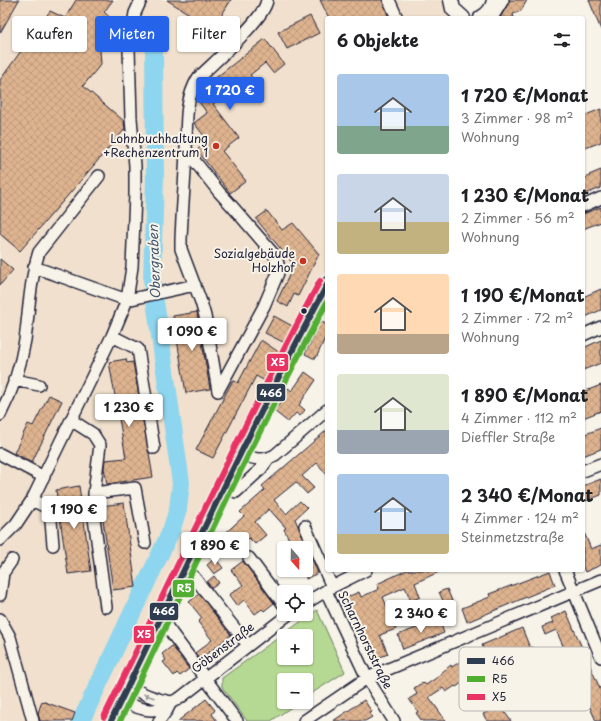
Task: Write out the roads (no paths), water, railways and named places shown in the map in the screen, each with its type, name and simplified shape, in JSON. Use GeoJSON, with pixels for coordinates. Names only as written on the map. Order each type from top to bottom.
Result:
{"type":"FeatureCollection","features":[{"type":"Feature","properties":{"kind":"main road"},"geometry":{"type":"LineString","coordinates":[[451,0],[453,9],[460,16]]}},
{"type":"Feature","properties":{"kind":"main road"},"geometry":{"type":"LineString","coordinates":[[485,16],[491,10],[494,0]]}},
{"type":"Feature","properties":{"kind":"main road"},"geometry":{"type":"LineString","coordinates":[[111,721],[241,454],[298,339],[325,289]]}},
{"type":"Feature","properties":{"kind":"street"},"geometry":{"type":"LineString","coordinates":[[0,540],[16,524],[32,500],[112,336],[132,300],[135,166],[131,118],[129,49],[135,14],[141,0]]}},
{"type":"Feature","properties":{"kind":"street"},"geometry":{"type":"LineString","coordinates":[[186,150],[219,192],[276,257],[278,264],[278,273],[264,306],[218,391],[205,316],[181,249],[186,150],[186,111],[192,87],[198,78],[262,13],[267,4],[267,0]]}},
{"type":"Feature","properties":{"kind":"street"},"geometry":{"type":"LineString","coordinates":[[389,0],[396,16]]}},
{"type":"Feature","properties":{"kind":"street"},"geometry":{"type":"LineString","coordinates":[[493,16],[503,0]]}},
{"type":"Feature","properties":{"kind":"street"},"geometry":{"type":"LineString","coordinates":[[0,415],[11,394],[25,342],[34,267],[39,252],[99,176]]}},
{"type":"Feature","properties":{"kind":"street"},"geometry":{"type":"LineString","coordinates":[[585,205],[601,198]]}},
{"type":"Feature","properties":{"kind":"street"},"geometry":{"type":"LineString","coordinates":[[34,267],[132,300],[195,285]]}},
{"type":"Feature","properties":{"kind":"street"},"geometry":{"type":"LineString","coordinates":[[585,334],[601,327]]}},
{"type":"Feature","properties":{"kind":"street"},"geometry":{"type":"LineString","coordinates":[[112,336],[138,349],[154,448]]}},
{"type":"Feature","properties":{"kind":"street"},"geometry":{"type":"LineString","coordinates":[[14,380],[39,385]]}},
{"type":"Feature","properties":{"kind":"street"},"geometry":{"type":"LineString","coordinates":[[241,454],[253,459],[262,460],[275,455],[325,412]]}},
{"type":"Feature","properties":{"kind":"street"},"geometry":{"type":"LineString","coordinates":[[71,420],[93,434],[100,445],[94,494],[94,518],[106,607]]}},
{"type":"Feature","properties":{"kind":"street"},"geometry":{"type":"LineString","coordinates":[[0,454],[44,477]]}},
{"type":"Feature","properties":{"kind":"street"},"geometry":{"type":"LineString","coordinates":[[236,492],[260,469],[269,458]]}},
{"type":"Feature","properties":{"kind":"street"},"geometry":{"type":"LineString","coordinates":[[585,470],[601,464]]}},
{"type":"Feature","properties":{"kind":"street"},"geometry":{"type":"LineString","coordinates":[[94,494],[135,488],[145,543]]}},
{"type":"Feature","properties":{"kind":"street"},"geometry":{"type":"LineString","coordinates":[[32,500],[50,509],[54,545]]}},
{"type":"Feature","properties":{"kind":"street","name":"Scharnhorststraße"},"geometry":{"type":"LineString","coordinates":[[305,526],[329,589],[367,678],[394,721]]}},
{"type":"Feature","properties":{"kind":"street"},"geometry":{"type":"LineString","coordinates":[[249,558],[277,596]]}},
{"type":"Feature","properties":{"kind":"street"},"geometry":{"type":"LineString","coordinates":[[0,595],[3,574],[12,560]]}},
{"type":"Feature","properties":{"kind":"street"},"geometry":{"type":"LineString","coordinates":[[186,567],[248,645]]}},
{"type":"Feature","properties":{"kind":"street"},"geometry":{"type":"LineString","coordinates":[[313,599],[362,572]]}},
{"type":"Feature","properties":{"kind":"street"},"geometry":{"type":"LineString","coordinates":[[566,572],[601,657]]}},
{"type":"Feature","properties":{"kind":"street"},"geometry":{"type":"LineString","coordinates":[[304,721],[367,678],[601,580]]}},
{"type":"Feature","properties":{"kind":"street"},"geometry":{"type":"LineString","coordinates":[[0,619],[10,637],[33,721]]}},
{"type":"Feature","properties":{"kind":"street"},"geometry":{"type":"LineString","coordinates":[[161,619],[206,677],[237,721]]}},
{"type":"Feature","properties":{"kind":"street","name":"Göbenstraße"},"geometry":{"type":"LineString","coordinates":[[122,700],[141,708],[155,710],[161,708],[180,698],[280,621]]}},
{"type":"Feature","properties":{"kind":"street"},"geometry":{"type":"LineString","coordinates":[[128,686],[142,694],[171,702]]}},
{"type":"Feature","properties":{"kind":"street","name":"Göbenstraße"},"geometry":{"type":"LineString","coordinates":[[160,721],[168,710],[171,702]]}},
{"type":"Feature","properties":{"kind":"waterway","name":"Obergraben"},"geometry":{"type":"LineString","coordinates":[[81,721],[171,531],[178,509],[181,483],[152,280],[155,176],[154,52]]}},
{"type":"Feature","properties":{"kind":"place","name":"Lohnbuchhaltung +Rechenzentrum 1"},"geometry":{"type":"Point","coordinates":[216,146]}},
{"type":"Feature","properties":{"kind":"place","name":"Sozialgebäude Holzhof"},"geometry":{"type":"Point","coordinates":[303,261]}}]}
